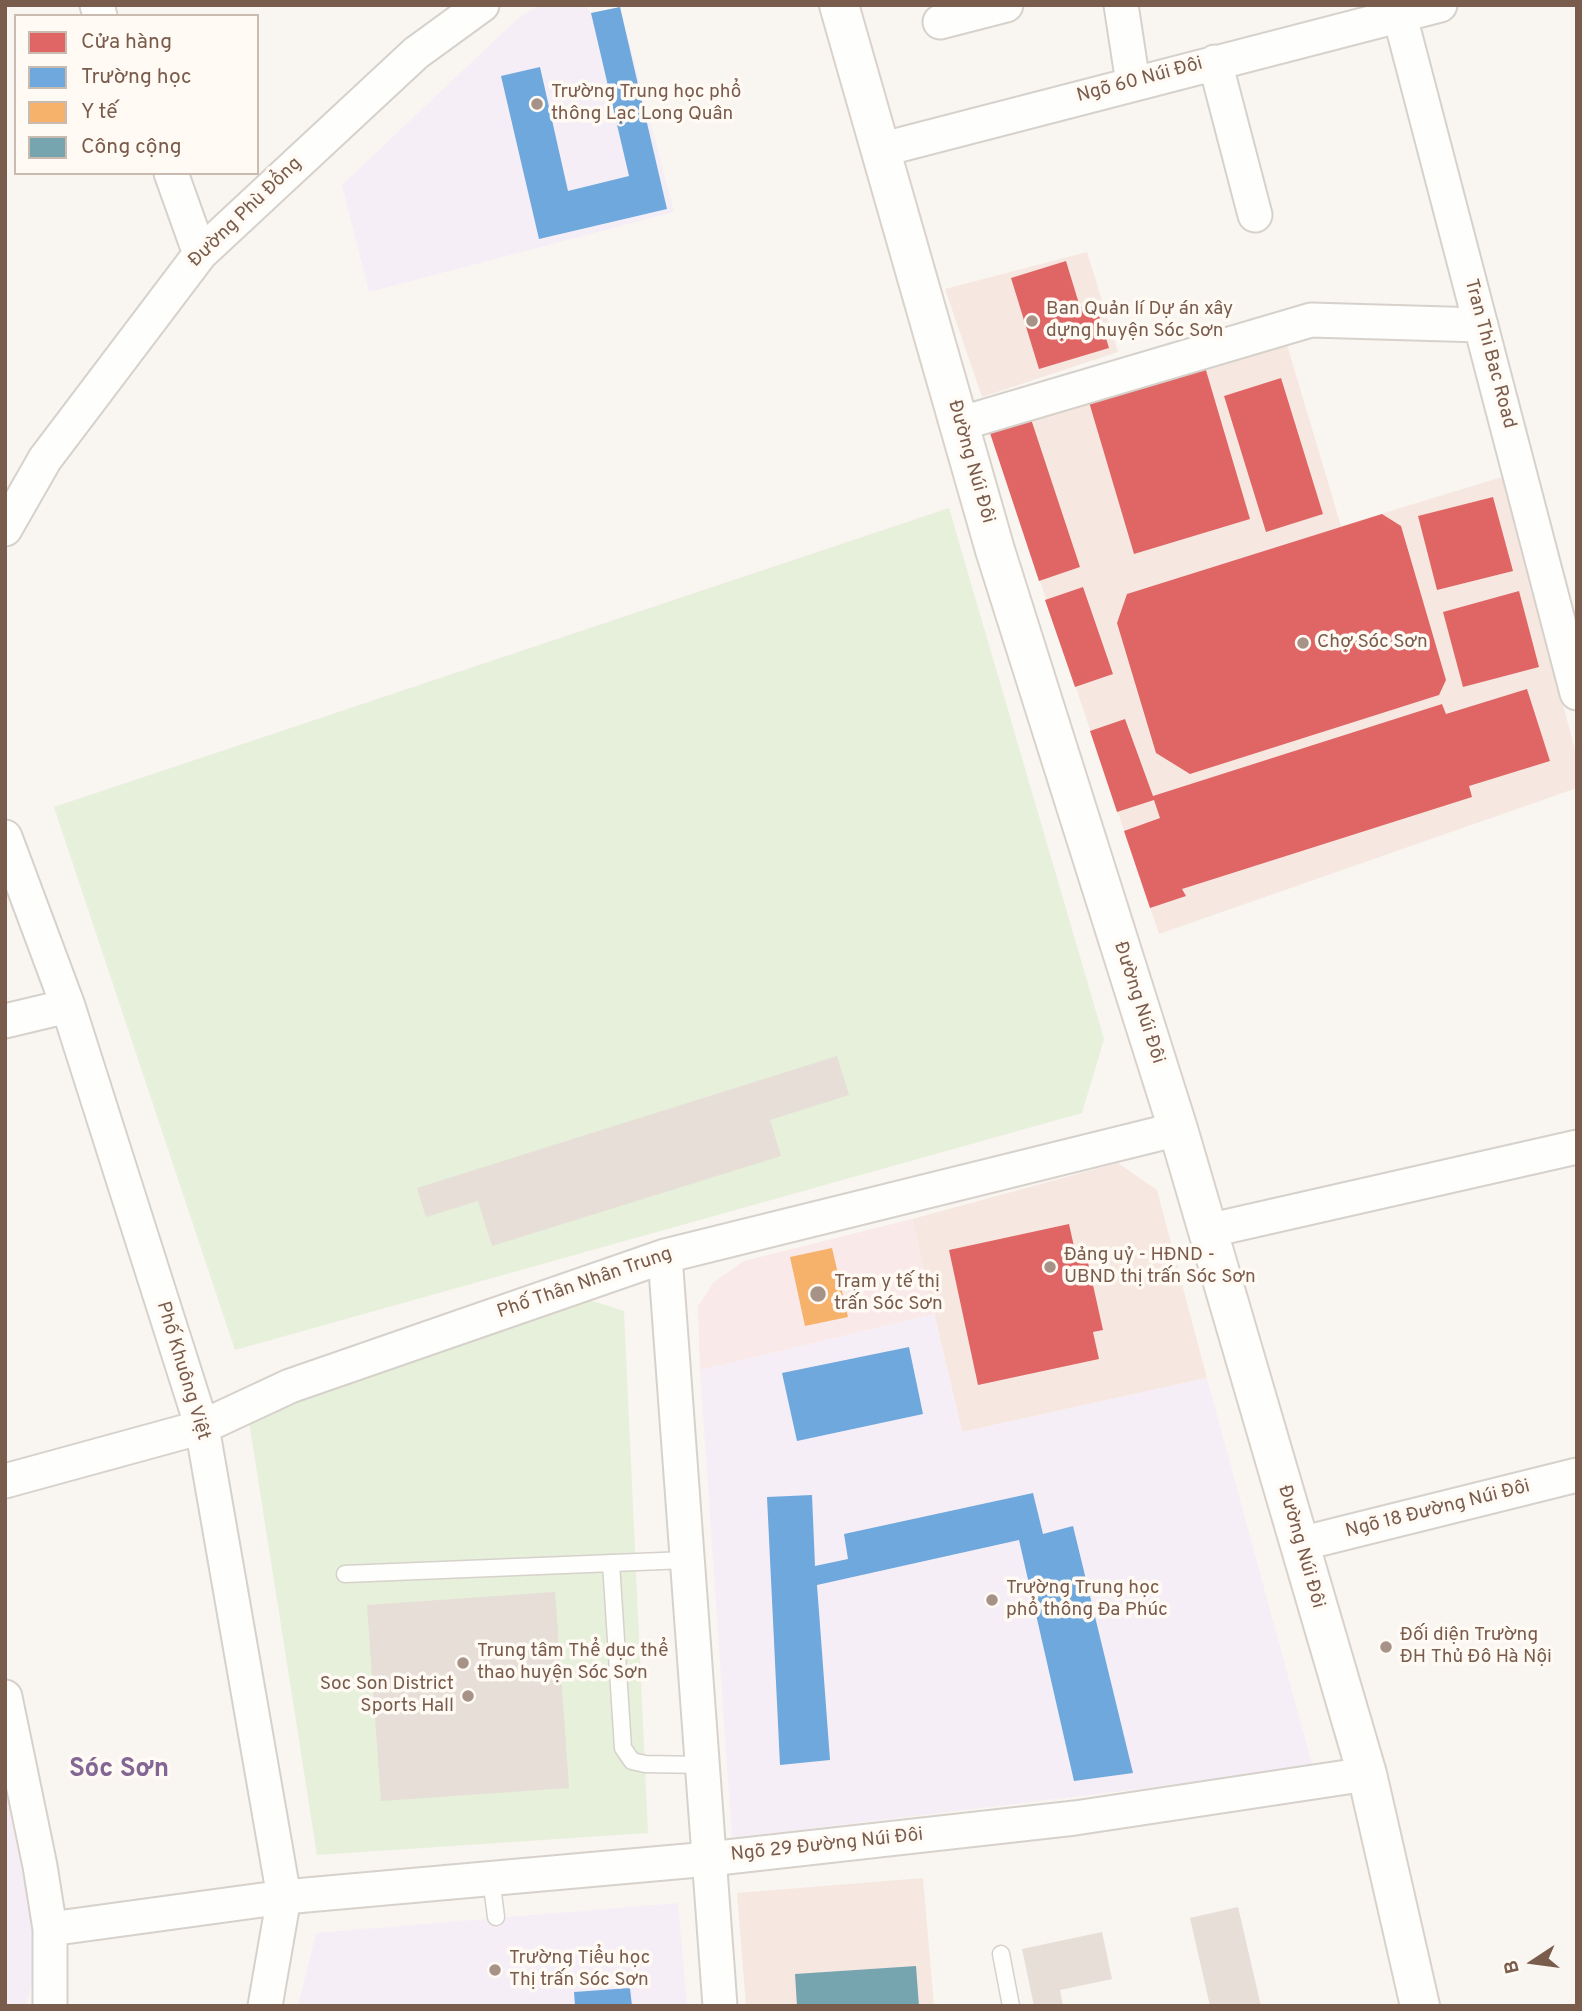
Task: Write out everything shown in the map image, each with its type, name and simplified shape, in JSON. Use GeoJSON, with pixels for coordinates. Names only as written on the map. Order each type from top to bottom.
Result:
{"type":"FeatureCollection","features":[{"type":"Feature","properties":{"kind":"main road","name":"Đường Núi Đôi"},"geometry":{"type":"LineString","coordinates":[[839,5],[999,563],[1178,1129],[1367,1774],[1420,2006]]}},
{"type":"Feature","properties":{"kind":"street","name":"Đường Phù Đổng"},"geometry":{"type":"LineString","coordinates":[[5,529],[45,459],[200,254],[416,53],[482,5]]}},
{"type":"Feature","properties":{"kind":"street"},"geometry":{"type":"LineString","coordinates":[[940,22],[1006,5]]}},
{"type":"Feature","properties":{"kind":"street"},"geometry":{"type":"LineString","coordinates":[[1121,5],[1133,83]]}},
{"type":"Feature","properties":{"kind":"street","name":"Ngõ 60 Núi Đôi"},"geometry":{"type":"LineString","coordinates":[[880,150],[1215,62],[1398,10],[1440,5]]}},
{"type":"Feature","properties":{"kind":"street","name":"Tran Thi Bac Road"},"geometry":{"type":"LineString","coordinates":[[1398,10],[1577,693]]}},
{"type":"Feature","properties":{"kind":"street"},"geometry":{"type":"LineString","coordinates":[[1215,62],[1255,215]]}},
{"type":"Feature","properties":{"kind":"street"},"geometry":{"type":"LineString","coordinates":[[172,175],[200,254]]}},
{"type":"Feature","properties":{"kind":"street"},"geometry":{"type":"LineString","coordinates":[[959,424],[1311,320],[1481,325]]}},
{"type":"Feature","properties":{"kind":"street","name":"Phố Khuông Việt"},"geometry":{"type":"LineString","coordinates":[[5,837],[68,1006],[202,1427],[284,1897],[265,2006]]}},
{"type":"Feature","properties":{"kind":"street"},"geometry":{"type":"LineString","coordinates":[[5,1021],[68,1006]]}},
{"type":"Feature","properties":{"kind":"street","name":"Phố Thân Nhân Trung"},"geometry":{"type":"LineString","coordinates":[[5,1481],[202,1427],[290,1386],[665,1256],[1178,1129]]}},
{"type":"Feature","properties":{"kind":"street"},"geometry":{"type":"LineString","coordinates":[[1207,1231],[1577,1147]]}},
{"type":"Feature","properties":{"kind":"street"},"geometry":{"type":"LineString","coordinates":[[665,1256],[720,2006]]}},
{"type":"Feature","properties":{"kind":"street","name":"Ngõ 18 Đường Núi Đôi"},"geometry":{"type":"LineString","coordinates":[[1300,1544],[1577,1475]]}},
{"type":"Feature","properties":{"kind":"street"},"geometry":{"type":"LineString","coordinates":[[5,1697],[40,1866],[50,1929],[50,2006]]}},
{"type":"Feature","properties":{"kind":"street","name":"Ngõ 29 Đường Núi Đôi"},"geometry":{"type":"LineString","coordinates":[[50,1929],[284,1897],[709,1859],[1075,1818],[1367,1774]]}},
{"type":"Feature","properties":{"kind":"lane"},"geometry":{"type":"LineString","coordinates":[[345,1574],[686,1560]]}},
{"type":"Feature","properties":{"kind":"lane"},"geometry":{"type":"LineString","coordinates":[[611,1563],[623,1748],[632,1761],[645,1764],[702,1765]]}},
{"type":"Feature","properties":{"kind":"lane"},"geometry":{"type":"LineString","coordinates":[[491,1878],[496,1917]]}},
{"type":"Feature","properties":{"kind":"lane"},"geometry":{"type":"LineString","coordinates":[[1001,1954],[1011,2006]]}},
{"type":"Feature","properties":{"kind":"shaded area","name":"Trường Trung học phổ thông Lạc Long Quân"},"geometry":{"type":"Polygon","coordinates":[[[538,5],[585,5],[591,13],[620,7],[674,212],[369,292],[342,185],[514,22],[538,5]]]}},
{"type":"Feature","properties":{"kind":"shaded area","name":"Ban Quản lí Dự án xây dựng huyện Sóc Sơn"},"geometry":{"type":"Polygon","coordinates":[[[1087,252],[1118,352],[982,397],[945,289],[1087,252]]]}},
{"type":"Feature","properties":{"kind":"shaded area","name":"Chợ Sóc Sơn"},"geometry":{"type":"Polygon","coordinates":[[[1282,328],[1341,526],[1502,477],[1577,757],[1577,788],[1159,934],[985,418],[1282,328]]]}},
{"type":"Feature","properties":{"kind":"shaded area","name":"Đảng uỷ - HĐND - UBND thị trấn Sóc Sơn"},"geometry":{"type":"Polygon","coordinates":[[[1118,1163],[1157,1190],[1207,1378],[962,1432],[912,1219],[1118,1163]]]}},
{"type":"Feature","properties":{"kind":"shaded area","name":"Trạm y tế thị trấn Sóc Sơn"},"geometry":{"type":"Polygon","coordinates":[[[912,1219],[934,1314],[700,1370],[698,1306],[714,1282],[744,1261],[912,1219]]]}},
{"type":"Feature","properties":{"kind":"shaded area","name":"Trường Trung học phổ thông Đa Phúc"},"geometry":{"type":"Polygon","coordinates":[[[934,1314],[962,1432],[1207,1378],[1313,1768],[732,1838],[700,1370],[934,1314]]]}},
{"type":"Feature","properties":{"kind":"shaded area"},"geometry":{"type":"Polygon","coordinates":[[[5,1789],[34,1930],[33,1980],[26,2006],[5,2006],[5,1789]]]}},
{"type":"Feature","properties":{"kind":"shaded area"},"geometry":{"type":"Polygon","coordinates":[[[923,1878],[934,2006],[746,2006],[737,1893],[923,1878]]]}},
{"type":"Feature","properties":{"kind":"shaded area","name":"Trường Tiểu học Thị trấn Sóc Sơn"},"geometry":{"type":"Polygon","coordinates":[[[678,1903],[687,2006],[298,2006],[316,1933],[678,1903]]]}},
{"type":"Feature","properties":{"kind":"green space"},"geometry":{"type":"Polygon","coordinates":[[[949,508],[1104,1039],[1082,1113],[235,1350],[54,807],[949,508]]]}},
{"type":"Feature","properties":{"kind":"green space","name":"Trung tâm Thể dục thể thao huyện Sóc Sơn"},"geometry":{"type":"Polygon","coordinates":[[[586,1299],[624,1311],[648,1833],[317,1855],[248,1415],[586,1299]]]}},
{"type":"Feature","properties":{"kind":"building: Cửa hàng"},"geometry":{"type":"Polygon","coordinates":[[[1066,261],[1080,307],[1095,302],[1109,348],[1039,369],[1011,278],[1066,261]]]}},
{"type":"Feature","properties":{"kind":"building: Cửa hàng"},"geometry":{"type":"Polygon","coordinates":[[[1205,367],[1250,519],[1134,554],[1089,402],[1205,367]]]}},
{"type":"Feature","properties":{"kind":"building: Cửa hàng"},"geometry":{"type":"Polygon","coordinates":[[[1281,378],[1323,514],[1266,532],[1224,396],[1281,378]]]}},
{"type":"Feature","properties":{"kind":"building: Cửa hàng"},"geometry":{"type":"Polygon","coordinates":[[[1026,404],[1080,567],[1039,581],[985,418],[1026,404]]]}},
{"type":"Feature","properties":{"kind":"building: Cửa hàng"},"geometry":{"type":"Polygon","coordinates":[[[1493,497],[1513,571],[1437,590],[1418,516],[1493,497]]]}},
{"type":"Feature","properties":{"kind":"building: Cửa hàng"},"geometry":{"type":"Polygon","coordinates":[[[1382,514],[1401,526],[1446,680],[1439,695],[1190,774],[1156,753],[1117,623],[1127,594],[1382,514]]]}},
{"type":"Feature","properties":{"kind":"building: Cửa hàng"},"geometry":{"type":"Polygon","coordinates":[[[1083,587],[1113,674],[1075,687],[1045,600],[1083,587]]]}},
{"type":"Feature","properties":{"kind":"building: Cửa hàng"},"geometry":{"type":"Polygon","coordinates":[[[1519,591],[1539,667],[1463,687],[1443,612],[1519,591]]]}},
{"type":"Feature","properties":{"kind":"building: Cửa hàng"},"geometry":{"type":"Polygon","coordinates":[[[1527,689],[1550,761],[1469,786],[1472,797],[1182,889],[1186,896],[1150,908],[1124,831],[1160,818],[1154,800],[1117,812],[1090,731],[1125,719],[1153,796],[1442,704],[1446,714],[1527,689]]]}},
{"type":"Feature","properties":{"kind":"building: Cửa hàng"},"geometry":{"type":"Polygon","coordinates":[[[1069,1224],[1075,1251],[1085,1249],[1103,1330],[1093,1332],[1099,1359],[978,1385],[949,1250],[1069,1224]]]}},
{"type":"Feature","properties":{"kind":"building: Trường học"},"geometry":{"type":"Polygon","coordinates":[[[620,7],[667,209],[539,239],[501,76],[540,67],[568,191],[629,176],[591,13],[620,7]]]}},
{"type":"Feature","properties":{"kind":"building: Trường học"},"geometry":{"type":"Polygon","coordinates":[[[909,1347],[923,1414],[797,1441],[782,1373],[909,1347]]]}},
{"type":"Feature","properties":{"kind":"building: Trường học"},"geometry":{"type":"Polygon","coordinates":[[[1033,1493],[1043,1534],[1073,1526],[1133,1773],[1074,1781],[1019,1540],[817,1585],[830,1760],[780,1765],[767,1497],[812,1495],[815,1566],[848,1559],[844,1534],[1033,1493]]]}},
{"type":"Feature","properties":{"kind":"building: Trường học"},"geometry":{"type":"Polygon","coordinates":[[[630,1988],[632,2006],[575,2006],[574,1992],[630,1988]]]}},
{"type":"Feature","properties":{"kind":"building: Y tế"},"geometry":{"type":"Polygon","coordinates":[[[832,1248],[848,1317],[805,1326],[790,1257],[832,1248]]]}},
{"type":"Feature","properties":{"kind":"building: Công cộng"},"geometry":{"type":"Polygon","coordinates":[[[916,1966],[919,2006],[797,2006],[795,1974],[916,1966]]]}},
{"type":"Feature","properties":{"kind":"building: Khác"},"geometry":{"type":"Polygon","coordinates":[[[837,1056],[849,1095],[770,1120],[781,1156],[492,1246],[478,1201],[426,1217],[417,1188],[837,1056]]]}},
{"type":"Feature","properties":{"kind":"building: Khác","name":"Soc Son District Sports Hall"},"geometry":{"type":"Polygon","coordinates":[[[555,1592],[569,1788],[381,1801],[367,1605],[555,1592]]]}},
{"type":"Feature","properties":{"kind":"building: Khác"},"geometry":{"type":"Polygon","coordinates":[[[1238,1907],[1261,2006],[1210,2006],[1190,1918],[1238,1907]]]}},
{"type":"Feature","properties":{"kind":"building: Khác"},"geometry":{"type":"Polygon","coordinates":[[[1102,1932],[1112,1979],[1060,1990],[1063,2006],[1034,2006],[1022,1949],[1102,1932]]]}},
{"type":"Feature","properties":{"kind":"place","name":"Trường Trung học phổ thông Lạc Long Quân"},"geometry":{"type":"Point","coordinates":[537,104]}},
{"type":"Feature","properties":{"kind":"place","name":"Ban Quản lí Dự án xây dựng huyện Sóc Sơn"},"geometry":{"type":"Point","coordinates":[1032,321]}},
{"type":"Feature","properties":{"kind":"place","name":"Chợ Sóc Sơn"},"geometry":{"type":"Point","coordinates":[1303,643]}},
{"type":"Feature","properties":{"kind":"place","name":"Đảng uỷ - HĐND - UBND thị trấn Sóc Sơn"},"geometry":{"type":"Point","coordinates":[1050,1267]}},
{"type":"Feature","properties":{"kind":"place","name":"Trạm y tế thị trấn Sóc Sơn"},"geometry":{"type":"Point","coordinates":[818,1294]}},
{"type":"Feature","properties":{"kind":"place","name":"Trường Trung học phổ thông Đa Phúc"},"geometry":{"type":"Point","coordinates":[992,1600]}},
{"type":"Feature","properties":{"kind":"place","name":"Đối diện Trường ĐH Thủ Đô Hà Nội"},"geometry":{"type":"Point","coordinates":[1386,1647]}},
{"type":"Feature","properties":{"kind":"place","name":"Trung tâm Thể dục thể thao huyện Sóc Sơn"},"geometry":{"type":"Point","coordinates":[463,1663]}},
{"type":"Feature","properties":{"kind":"place","name":"Soc Son District Sports Hall"},"geometry":{"type":"Point","coordinates":[468,1696]}},
{"type":"Feature","properties":{"kind":"place","name":"Trường Tiểu học Thị trấn Sóc Sơn"},"geometry":{"type":"Point","coordinates":[495,1970]}},
{"type":"Feature","properties":{"kind":"district","name":"Sóc Sơn"},"geometry":{"type":"Point","coordinates":[119,1771]}}]}
